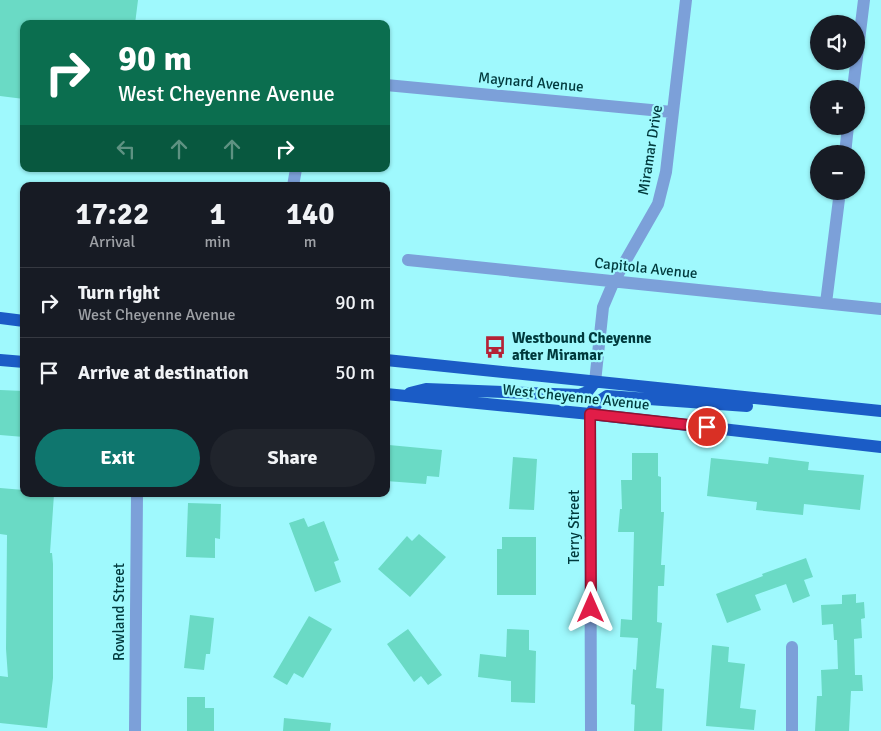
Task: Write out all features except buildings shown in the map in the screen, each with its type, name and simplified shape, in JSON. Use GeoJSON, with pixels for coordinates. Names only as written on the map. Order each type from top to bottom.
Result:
{"type":"FeatureCollection","features":[{"type":"Feature","properties":{"kind":"main road"},"geometry":{"type":"LineString","coordinates":[[0,318],[20,320]]}},
{"type":"Feature","properties":{"kind":"main road"},"geometry":{"type":"LineString","coordinates":[[0,360],[20,362]]}},
{"type":"Feature","properties":{"kind":"main road","name":"West Cheyenne Avenue"},"geometry":{"type":"LineString","coordinates":[[390,360],[881,411]]}},
{"type":"Feature","properties":{"kind":"main road"},"geometry":{"type":"LineString","coordinates":[[392,395],[426,389],[579,395],[586,392],[595,382]]}},
{"type":"Feature","properties":{"kind":"main road","name":"West Cheyenne Avenue"},"geometry":{"type":"LineString","coordinates":[[392,395],[590,414],[881,447]]}},
{"type":"Feature","properties":{"kind":"main road"},"geometry":{"type":"LineString","coordinates":[[590,414],[598,402],[608,396],[784,409],[814,405]]}},
{"type":"Feature","properties":{"kind":"street","name":"Miramar Drive"},"geometry":{"type":"LineString","coordinates":[[595,382],[603,307],[614,281],[658,204],[666,172],[686,0]]}},
{"type":"Feature","properties":{"kind":"street"},"geometry":{"type":"LineString","coordinates":[[854,80],[864,0]]}},
{"type":"Feature","properties":{"kind":"street","name":"Maynard Avenue"},"geometry":{"type":"LineString","coordinates":[[390,85],[672,112]]}},
{"type":"Feature","properties":{"kind":"street"},"geometry":{"type":"LineString","coordinates":[[826,303],[839,200]]}},
{"type":"Feature","properties":{"kind":"street","name":"Capitola Avenue"},"geometry":{"type":"LineString","coordinates":[[408,260],[881,309]]}},
{"type":"Feature","properties":{"kind":"street","name":"Terry Street"},"geometry":{"type":"LineString","coordinates":[[590,414],[591,731]]}},
{"type":"Feature","properties":{"kind":"street","name":"Rowland Street"},"geometry":{"type":"LineString","coordinates":[[135,731],[137,497]]}},
{"type":"Feature","properties":{"kind":"street"},"geometry":{"type":"LineString","coordinates":[[792,647],[792,731]]}},
{"type":"Feature","properties":{"kind":"place","name":"Westbound Cheyenne after Miramar"},"geometry":{"type":"Point","coordinates":[495,347]}},
{"type":"Feature","properties":{"kind":"route"},"geometry":{"type":"LineString","coordinates":[[591,608],[590,414],[707,427]]}}]}
